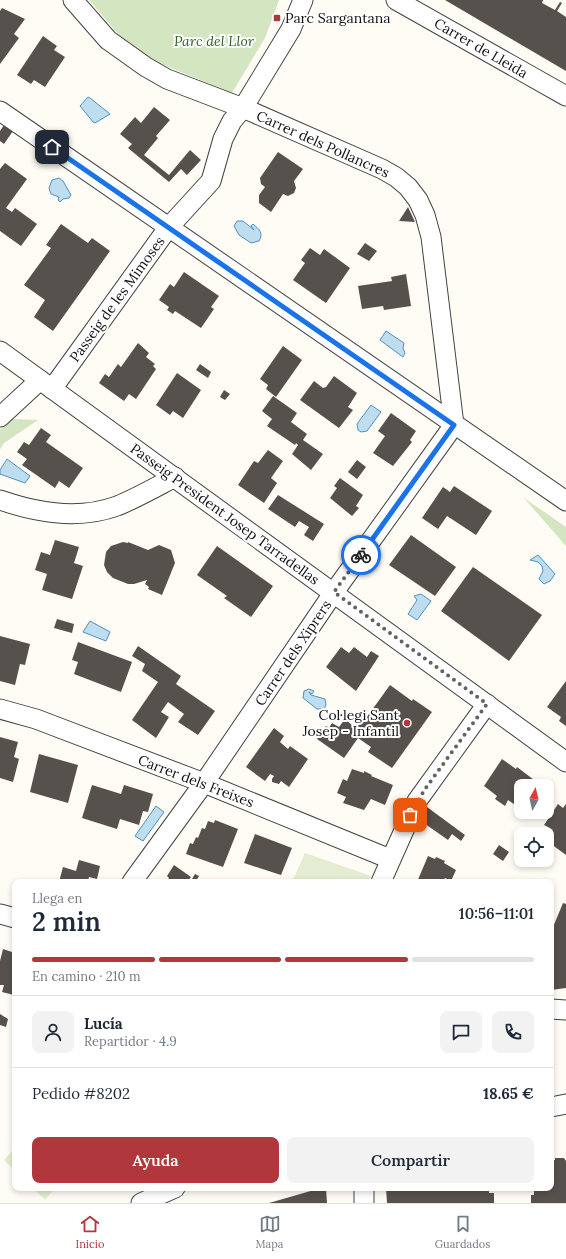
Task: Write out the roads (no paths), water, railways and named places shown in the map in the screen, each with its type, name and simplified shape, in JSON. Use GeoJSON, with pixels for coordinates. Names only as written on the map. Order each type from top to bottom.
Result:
{"type":"FeatureCollection","features":[{"type":"Feature","properties":{"kind":"street","name":"Carrer dels Pollancres"},"geometry":{"type":"LineString","coordinates":[[73,0],[108,40],[146,68],[167,79],[243,108],[382,168],[408,186],[418,200],[425,215],[431,237],[454,425]]}},
{"type":"Feature","properties":{"kind":"street","name":"Passeig de les Mimoses"},"geometry":{"type":"LineString","coordinates":[[0,417],[46,385],[168,228],[211,181],[223,139],[232,120],[243,108],[291,28],[303,0]]}},
{"type":"Feature","properties":{"kind":"street","name":"Carrer de Lleida"},"geometry":{"type":"LineString","coordinates":[[396,0],[566,96]]}},
{"type":"Feature","properties":{"kind":"street"},"geometry":{"type":"LineString","coordinates":[[0,111],[566,501]]}},
{"type":"Feature","properties":{"kind":"street","name":"Passeig President Josep Tarradellas"},"geometry":{"type":"LineString","coordinates":[[0,351],[334,592],[566,762]]}},
{"type":"Feature","properties":{"kind":"street","name":"Carrer dels Xiprers"},"geometry":{"type":"LineString","coordinates":[[134,879],[204,782],[334,592],[454,425]]}},
{"type":"Feature","properties":{"kind":"street"},"geometry":{"type":"LineString","coordinates":[[0,500],[44,512],[70,514],[95,512],[130,500],[175,477]]}},
{"type":"Feature","properties":{"kind":"street"},"geometry":{"type":"LineString","coordinates":[[382,879],[416,801],[487,704]]}},
{"type":"Feature","properties":{"kind":"street","name":"Carrer dels Freixes"},"geometry":{"type":"LineString","coordinates":[[0,709],[36,719],[204,782],[390,859]]}},
{"type":"Feature","properties":{"kind":"street"},"geometry":{"type":"LineString","coordinates":[[0,914],[12,917]]}},
{"type":"Feature","properties":{"kind":"street"},"geometry":{"type":"LineString","coordinates":[[554,1009],[566,1010]]}},
{"type":"Feature","properties":{"kind":"street"},"geometry":{"type":"LineString","coordinates":[[554,1106],[566,1104]]}},
{"type":"Feature","properties":{"kind":"street"},"geometry":{"type":"LineString","coordinates":[[141,1203],[169,1191]]}},
{"type":"Feature","properties":{"kind":"street"},"geometry":{"type":"LineString","coordinates":[[364,1191],[364,1203]]}},
{"type":"Feature","properties":{"kind":"water"},"geometry":{"type":"Polygon","coordinates":[[[88,97],[110,114],[95,123],[93,122],[80,106],[88,97]]]}},
{"type":"Feature","properties":{"kind":"water"},"geometry":{"type":"Polygon","coordinates":[[[59,178],[63,181],[71,195],[69,198],[63,199],[60,202],[58,200],[59,197],[51,194],[49,188],[52,180],[59,178]]]}},
{"type":"Feature","properties":{"kind":"water"},"geometry":{"type":"Polygon","coordinates":[[[237,221],[243,221],[254,230],[251,226],[253,224],[261,233],[259,241],[251,243],[239,235],[234,226],[237,221]]]}},
{"type":"Feature","properties":{"kind":"water"},"geometry":{"type":"Polygon","coordinates":[[[386,331],[404,343],[403,348],[405,353],[403,357],[380,340],[386,331]]]}},
{"type":"Feature","properties":{"kind":"water"},"geometry":{"type":"Polygon","coordinates":[[[371,405],[381,412],[367,431],[361,432],[358,430],[357,424],[371,405]]]}},
{"type":"Feature","properties":{"kind":"water"},"geometry":{"type":"Polygon","coordinates":[[[7,459],[30,476],[25,483],[0,474],[0,470],[7,459]]]}},
{"type":"Feature","properties":{"kind":"water"},"geometry":{"type":"Polygon","coordinates":[[[538,555],[555,574],[550,581],[544,584],[539,579],[543,571],[542,566],[538,562],[530,560],[538,555]]]}},
{"type":"Feature","properties":{"kind":"water"},"geometry":{"type":"Polygon","coordinates":[[[421,594],[431,601],[417,620],[408,614],[417,600],[414,596],[421,594]]]}},
{"type":"Feature","properties":{"kind":"water"},"geometry":{"type":"Polygon","coordinates":[[[90,621],[110,632],[106,641],[83,632],[90,621]]]}},
{"type":"Feature","properties":{"kind":"water"},"geometry":{"type":"Polygon","coordinates":[[[309,689],[314,691],[312,694],[309,692],[311,695],[325,699],[326,705],[324,709],[317,709],[303,698],[304,691],[309,689]]]}},
{"type":"Feature","properties":{"kind":"water"},"geometry":{"type":"Polygon","coordinates":[[[156,806],[164,812],[143,841],[135,836],[156,806]]]}},
{"type":"Feature","properties":{"kind":"place","name":"Parc Sargantana"},"geometry":{"type":"Point","coordinates":[277,18]}},
{"type":"Feature","properties":{"kind":"place","name":"Col·legi Sant Josep - Infantil"},"geometry":{"type":"Point","coordinates":[407,723]}},
{"type":"Feature","properties":{"kind":"park label","name":"Parc del Llor"},"geometry":{"type":"Point","coordinates":[214,41]}}]}
